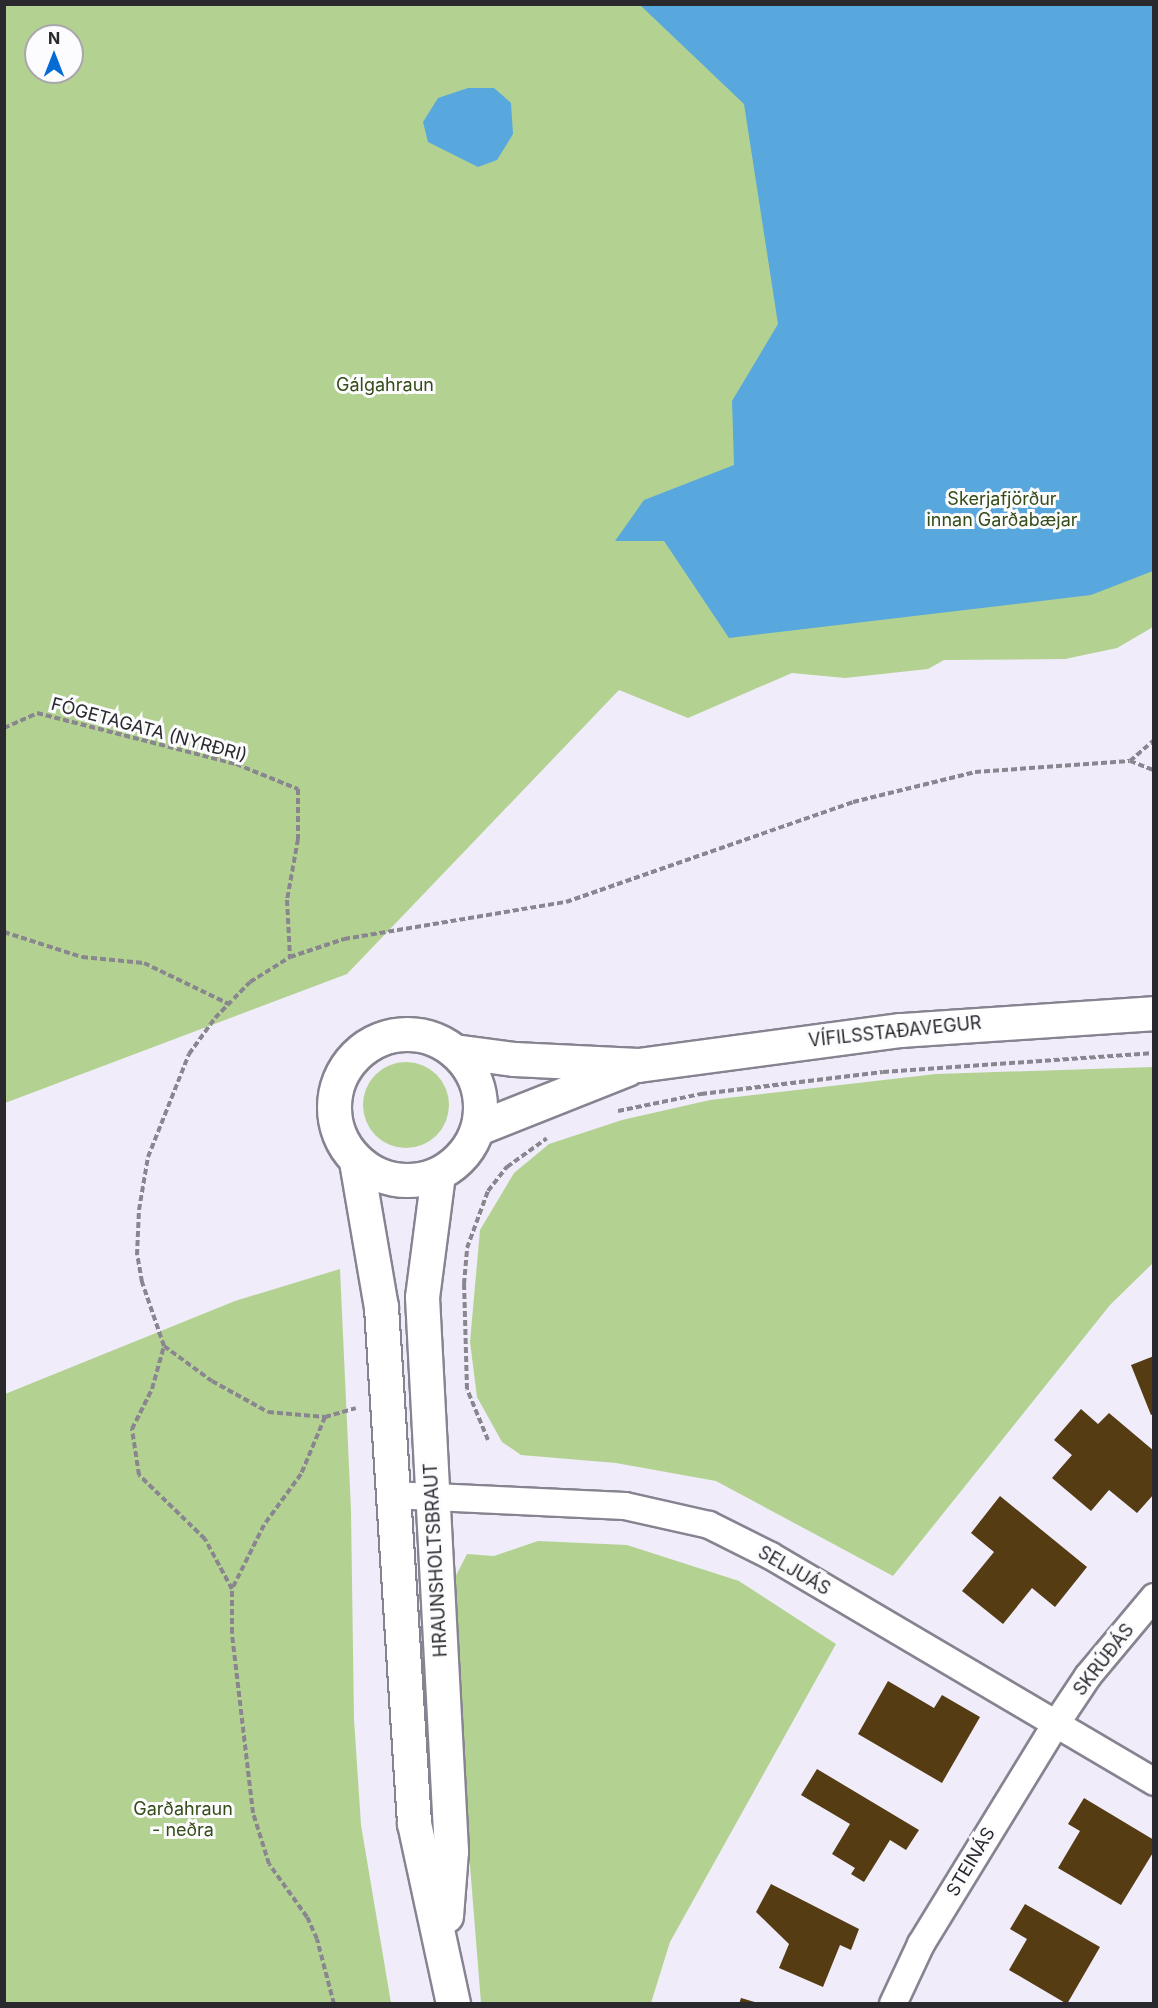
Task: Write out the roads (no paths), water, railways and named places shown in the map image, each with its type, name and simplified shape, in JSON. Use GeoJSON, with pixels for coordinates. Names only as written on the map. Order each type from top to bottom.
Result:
{"type":"FeatureCollection","features":[{"type":"Feature","properties":{"kind":"street","name":"VÍFILSSTAÐAVEGUR"},"geometry":{"type":"LineString","coordinates":[[454,1051],[475,1078],[480,1103],[478,1128],[469,1147],[438,1174],[404,1181],[371,1172],[356,1161],[338,1135],[333,1111],[336,1087],[352,1058],[378,1040],[401,1034],[426,1036],[454,1051],[514,1059],[638,1065],[901,1030],[1154,1013]]}},
{"type":"Feature","properties":{"kind":"street","name":"VÍFILSSTAÐAVEGUR"},"geometry":{"type":"LineString","coordinates":[[478,1128],[638,1065]]}},
{"type":"Feature","properties":{"kind":"street","name":"VÍFILSSTAÐAVEGUR"},"geometry":{"type":"LineString","coordinates":[[356,1161],[381,1307]]}},
{"type":"Feature","properties":{"kind":"street","name":"HRAUNSHOLTSBRAUT"},"geometry":{"type":"LineString","coordinates":[[438,1174],[422,1297],[451,1851],[444,1947]]}},
{"type":"Feature","properties":{"kind":"street","name":"HRAUNSHOLTSBRAUT"},"geometry":{"type":"LineString","coordinates":[[381,1307],[391,1495],[414,1823],[444,1947],[453,2004]]}},
{"type":"Feature","properties":{"kind":"street","name":"SELJUÁS"},"geometry":{"type":"LineString","coordinates":[[391,1495],[625,1506],[709,1525],[771,1556],[1154,1782]]}},
{"type":"Feature","properties":{"kind":"street","name":"SKRÚÐÁS"},"geometry":{"type":"LineString","coordinates":[[1056,1724],[1088,1676],[1154,1597]]}},
{"type":"Feature","properties":{"kind":"street","name":"STEINÁS"},"geometry":{"type":"LineString","coordinates":[[893,2004],[921,1944],[1056,1724]]}},
{"type":"Feature","properties":{"kind":"water"},"geometry":{"type":"Polygon","coordinates":[[[640,5],[1153,5],[1153,571],[1091,595],[729,638],[664,541],[615,541],[644,500],[734,465],[732,401],[778,324],[744,104],[640,5]]]}},
{"type":"Feature","properties":{"kind":"water"},"geometry":{"type":"Polygon","coordinates":[[[468,88],[494,88],[511,103],[513,134],[497,160],[478,167],[428,142],[423,122],[438,98],[468,88]]]}},
{"type":"Feature","properties":{"kind":"park label","name":"Gálgahraun"},"geometry":{"type":"Point","coordinates":[385,385]}},
{"type":"Feature","properties":{"kind":"park label","name":"Skerjafjörður innan Garðabæjar"},"geometry":{"type":"Point","coordinates":[1002,510]}},
{"type":"Feature","properties":{"kind":"park label","name":"Garðahraun - neðra"},"geometry":{"type":"Point","coordinates":[183,1820]}}]}
